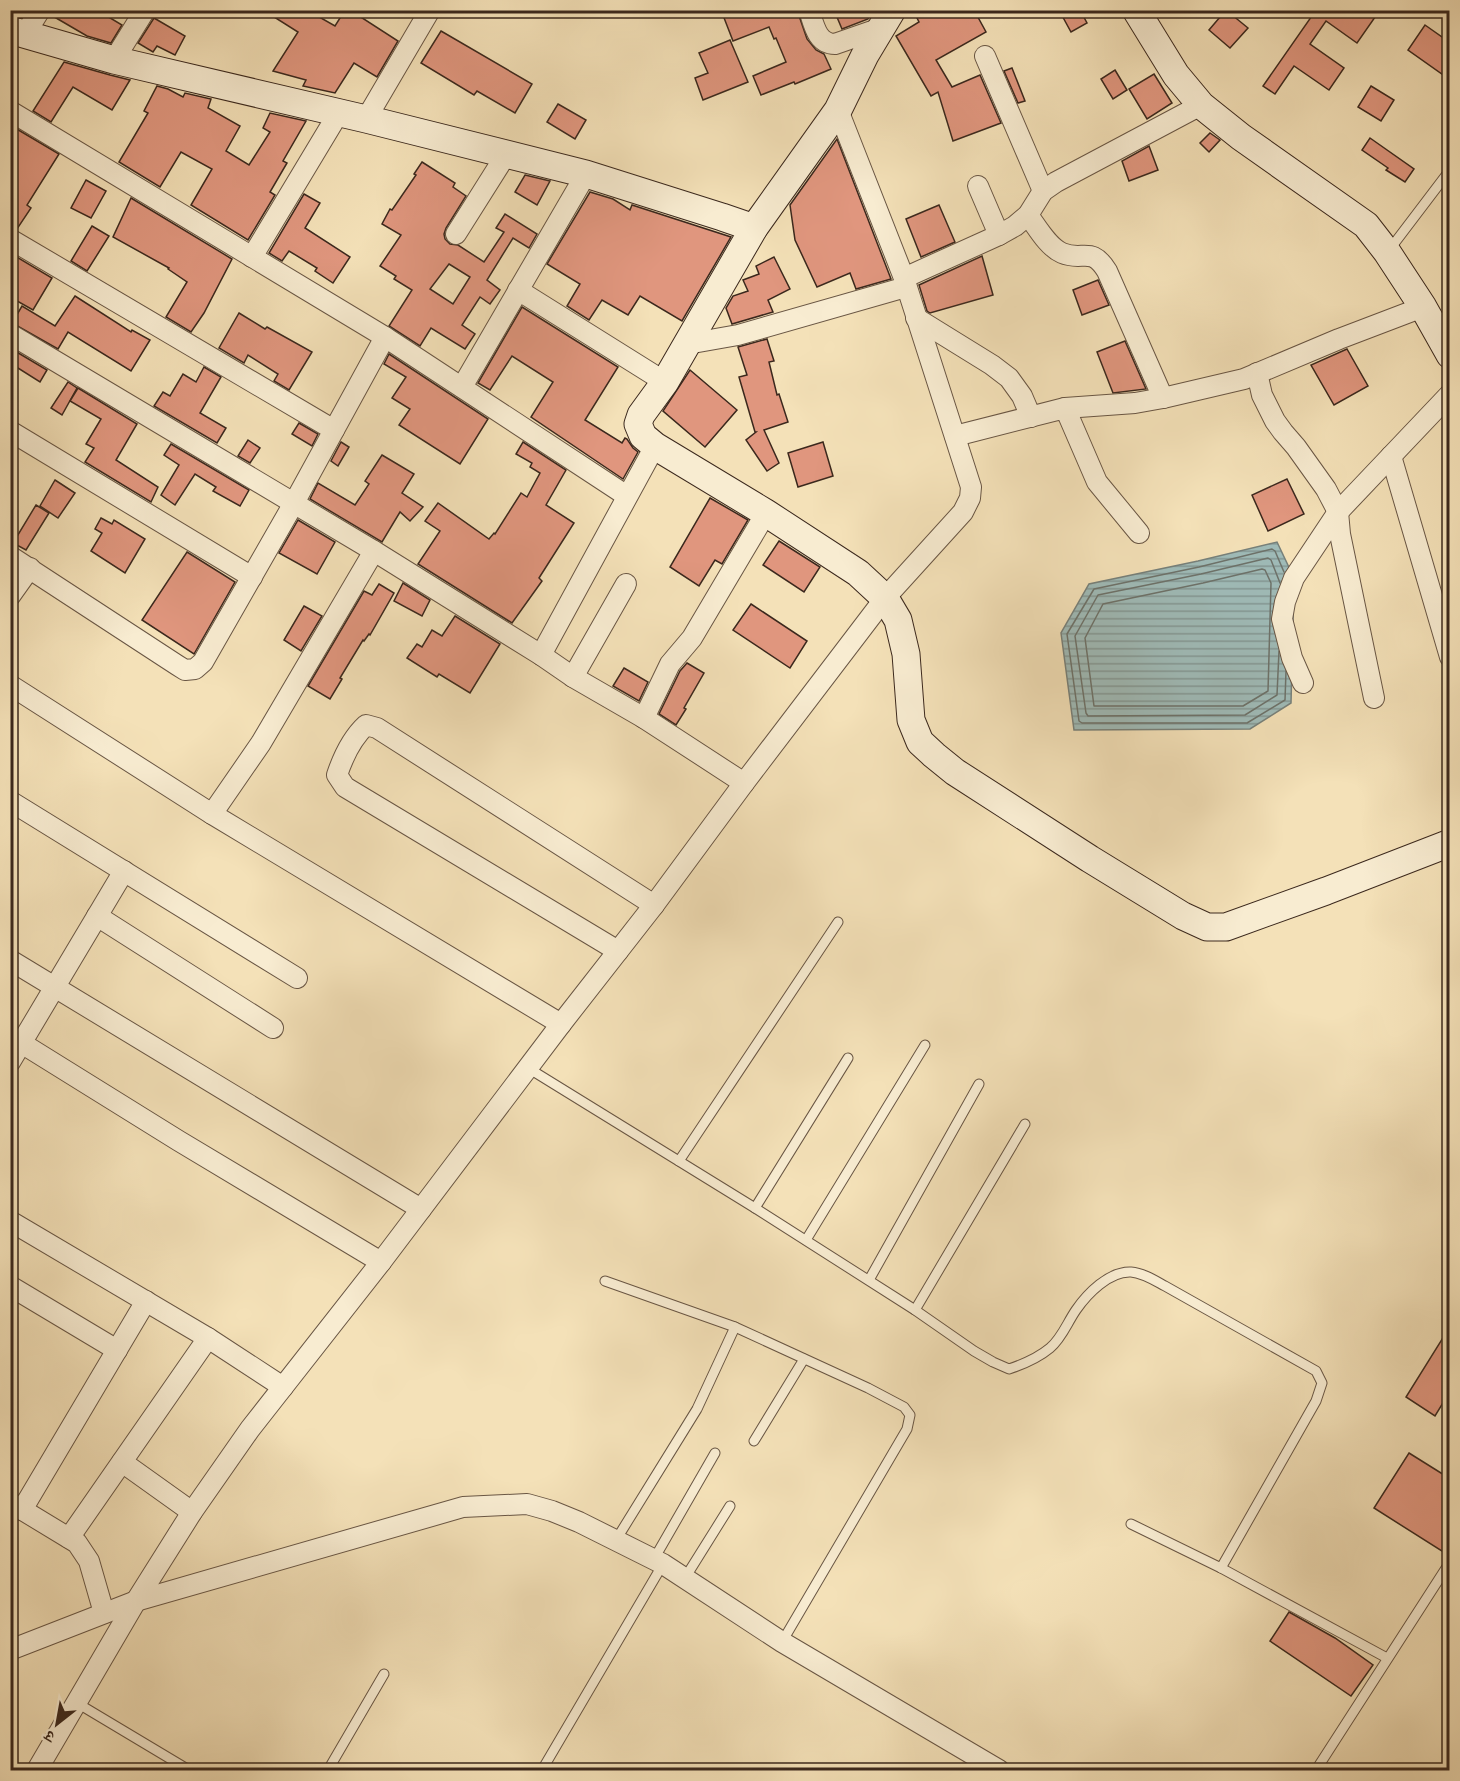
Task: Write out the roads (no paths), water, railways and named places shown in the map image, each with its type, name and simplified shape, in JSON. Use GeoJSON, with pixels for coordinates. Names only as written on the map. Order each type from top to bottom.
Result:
{"type":"FeatureCollection","features":[{"type":"Feature","properties":{"kind":"street"},"geometry":{"type":"LineString","coordinates":[[40,10],[18,32],[114,60],[507,153],[586,174],[754,228]]}},
{"type":"Feature","properties":{"kind":"street"},"geometry":{"type":"LineString","coordinates":[[114,60],[145,10]]}},
{"type":"Feature","properties":{"kind":"street"},"geometry":{"type":"LineString","coordinates":[[366,119],[430,10]]}},
{"type":"Feature","properties":{"kind":"street"},"geometry":{"type":"LineString","coordinates":[[809,10],[817,33],[828,44],[835,44],[887,19]]}},
{"type":"Feature","properties":{"kind":"street"},"geometry":{"type":"LineString","coordinates":[[1136,10],[1176,75],[1201,105],[1241,137],[1360,219],[1371,231],[1388,252],[1424,307],[1449,355]]}},
{"type":"Feature","properties":{"kind":"street"},"geometry":{"type":"LineString","coordinates":[[887,19],[849,84],[837,110],[754,228],[665,382],[641,415],[638,424],[644,436],[655,446],[766,513],[858,573],[885,598],[898,620],[906,654],[911,720],[920,742],[934,755],[955,772],[1184,916],[1207,927],[1226,927],[1449,843]]}},
{"type":"Feature","properties":{"kind":"street"},"geometry":{"type":"LineString","coordinates":[[985,56],[1043,191]]}},
{"type":"Feature","properties":{"kind":"street"},"geometry":{"type":"LineString","coordinates":[[687,344],[747,332],[905,283],[1015,226],[1028,215],[1043,191],[1056,182],[1201,105]]}},
{"type":"Feature","properties":{"kind":"street"},"geometry":{"type":"LineString","coordinates":[[37,1770],[136,1601],[192,1512],[250,1429],[654,905],[885,598],[949,529],[963,512],[970,498],[971,487],[905,283],[837,110]]}},
{"type":"Feature","properties":{"kind":"street"},"geometry":{"type":"LineString","coordinates":[[10,111],[384,337],[627,496]]}},
{"type":"Feature","properties":{"kind":"street"},"geometry":{"type":"LineString","coordinates":[[252,257],[338,114]]}},
{"type":"Feature","properties":{"kind":"street"},"geometry":{"type":"LineString","coordinates":[[456,234],[507,153]]}},
{"type":"Feature","properties":{"kind":"street"},"geometry":{"type":"LineString","coordinates":[[462,387],[586,174]]}},
{"type":"Feature","properties":{"kind":"street"},"geometry":{"type":"LineString","coordinates":[[978,186],[999,235]]}},
{"type":"Feature","properties":{"kind":"street"},"geometry":{"type":"LineString","coordinates":[[1028,215],[1054,248],[1061,253],[1094,256],[1101,261],[1163,399]]}},
{"type":"Feature","properties":{"kind":"street"},"geometry":{"type":"LineString","coordinates":[[10,239],[334,430]]}},
{"type":"Feature","properties":{"kind":"street"},"geometry":{"type":"LineString","coordinates":[[518,290],[665,382]]}},
{"type":"Feature","properties":{"kind":"street"},"geometry":{"type":"LineString","coordinates":[[955,436],[1065,408],[1163,399],[1226,384],[1257,374],[1339,339],[1424,307]]}},
{"type":"Feature","properties":{"kind":"street"},"geometry":{"type":"LineString","coordinates":[[916,318],[1009,378],[1022,396],[1031,417]]}},
{"type":"Feature","properties":{"kind":"street"},"geometry":{"type":"LineString","coordinates":[[10,334],[374,551],[573,677],[644,718],[744,783]]}},
{"type":"Feature","properties":{"kind":"street"},"geometry":{"type":"LineString","coordinates":[[10,556],[186,670],[195,669],[202,662],[294,504],[384,337]]}},
{"type":"Feature","properties":{"kind":"street"},"geometry":{"type":"LineString","coordinates":[[1257,374],[1262,395],[1275,421],[1326,489],[1338,512],[1340,534],[1374,698]]}},
{"type":"Feature","properties":{"kind":"street"},"geometry":{"type":"LineString","coordinates":[[1303,683],[1292,658],[1282,619],[1285,602],[1294,578],[1338,512],[1449,394]]}},
{"type":"Feature","properties":{"kind":"street"},"geometry":{"type":"LineString","coordinates":[[1065,408],[1097,482],[1139,534]]}},
{"type":"Feature","properties":{"kind":"street"},"geometry":{"type":"LineString","coordinates":[[11,433],[252,577]]}},
{"type":"Feature","properties":{"kind":"street"},"geometry":{"type":"LineString","coordinates":[[541,655],[655,446]]}},
{"type":"Feature","properties":{"kind":"street"},"geometry":{"type":"LineString","coordinates":[[1391,456],[1449,657]]}},
{"type":"Feature","properties":{"kind":"street"},"geometry":{"type":"LineString","coordinates":[[644,718],[670,664],[692,638],[766,513]]}},
{"type":"Feature","properties":{"kind":"street"},"geometry":{"type":"LineString","coordinates":[[212,814],[261,743],[374,551]]}},
{"type":"Feature","properties":{"kind":"street"},"geometry":{"type":"LineString","coordinates":[[10,596],[30,568]]}},
{"type":"Feature","properties":{"kind":"street"},"geometry":{"type":"LineString","coordinates":[[573,677],[626,584]]}},
{"type":"Feature","properties":{"kind":"street"},"geometry":{"type":"LineString","coordinates":[[10,685],[212,814],[561,1024]]}},
{"type":"Feature","properties":{"kind":"street"},"geometry":{"type":"LineString","coordinates":[[618,951],[345,787],[337,775],[357,733],[366,725],[377,728],[654,905]]}},
{"type":"Feature","properties":{"kind":"street"},"geometry":{"type":"LineString","coordinates":[[10,801],[297,978]]}},
{"type":"Feature","properties":{"kind":"street"},"geometry":{"type":"LineString","coordinates":[[10,1062],[16,1039],[55,987],[124,871]]}},
{"type":"Feature","properties":{"kind":"street"},"geometry":{"type":"LineString","coordinates":[[97,916],[273,1028]]}},
{"type":"Feature","properties":{"kind":"street"},"geometry":{"type":"LineString","coordinates":[[10,960],[421,1209]]}},
{"type":"Feature","properties":{"kind":"street"},"geometry":{"type":"LineString","coordinates":[[16,1039],[189,1147],[381,1262]]}},
{"type":"Feature","properties":{"kind":"street"},"geometry":{"type":"LineString","coordinates":[[10,1221],[208,1338],[283,1387]]}},
{"type":"Feature","properties":{"kind":"street"},"geometry":{"type":"LineString","coordinates":[[10,1286],[117,1350]]}},
{"type":"Feature","properties":{"kind":"street"},"geometry":{"type":"LineString","coordinates":[[104,1613],[88,1561],[77,1543],[16,1507],[146,1301]]}},
{"type":"Feature","properties":{"kind":"street"},"geometry":{"type":"LineString","coordinates":[[69,1538],[208,1338]]}},
{"type":"Feature","properties":{"kind":"street"},"geometry":{"type":"LineString","coordinates":[[122,1462],[192,1512]]}},
{"type":"Feature","properties":{"kind":"street"},"geometry":{"type":"LineString","coordinates":[[10,1650],[136,1601],[463,1507],[527,1504],[552,1511],[658,1561],[782,1642],[999,1770]]}},
{"type":"Feature","properties":{"kind":"lane"},"geometry":{"type":"LineString","coordinates":[[1388,252],[1449,170]]}},
{"type":"Feature","properties":{"kind":"lane"},"geometry":{"type":"LineString","coordinates":[[679,1161],[838,922]]}},
{"type":"Feature","properties":{"kind":"lane"},"geometry":{"type":"LineString","coordinates":[[806,1240],[925,1045]]}},
{"type":"Feature","properties":{"kind":"lane"},"geometry":{"type":"LineString","coordinates":[[755,1208],[848,1058]]}},
{"type":"Feature","properties":{"kind":"lane"},"geometry":{"type":"LineString","coordinates":[[528,1068],[869,1280],[974,1352],[1009,1369],[1029,1362],[1050,1348],[1062,1334],[1076,1310],[1094,1290],[1113,1276],[1130,1272],[1143,1275],[1165,1286],[1316,1371],[1322,1383],[1316,1401],[1221,1568]]}},
{"type":"Feature","properties":{"kind":"lane"},"geometry":{"type":"LineString","coordinates":[[869,1280],[979,1084]]}},
{"type":"Feature","properties":{"kind":"lane"},"geometry":{"type":"LineString","coordinates":[[915,1310],[1025,1124]]}},
{"type":"Feature","properties":{"kind":"lane"},"geometry":{"type":"LineString","coordinates":[[605,1281],[735,1328],[868,1388],[904,1407],[910,1415],[906,1429],[782,1642]]}},
{"type":"Feature","properties":{"kind":"lane"},"geometry":{"type":"LineString","coordinates":[[616,1540],[697,1408],[735,1328]]}},
{"type":"Feature","properties":{"kind":"lane"},"geometry":{"type":"LineString","coordinates":[[753,1441],[804,1359]]}},
{"type":"Feature","properties":{"kind":"lane"},"geometry":{"type":"LineString","coordinates":[[542,1770],[715,1453]]}},
{"type":"Feature","properties":{"kind":"lane"},"geometry":{"type":"LineString","coordinates":[[685,1578],[730,1506]]}},
{"type":"Feature","properties":{"kind":"lane"},"geometry":{"type":"LineString","coordinates":[[1131,1524],[1221,1568],[1387,1658]]}},
{"type":"Feature","properties":{"kind":"lane"},"geometry":{"type":"LineString","coordinates":[[1316,1770],[1449,1562]]}},
{"type":"Feature","properties":{"kind":"lane"},"geometry":{"type":"LineString","coordinates":[[328,1770],[384,1674]]}},
{"type":"Feature","properties":{"kind":"lane"},"geometry":{"type":"LineString","coordinates":[[77,1703],[189,1770]]}},
{"type":"Feature","properties":{"kind":"water"},"geometry":{"type":"Polygon","coordinates":[[[1277,542],[1294,578],[1291,703],[1250,729],[1074,730],[1061,633],[1089,584],[1277,542]]]}}]}
